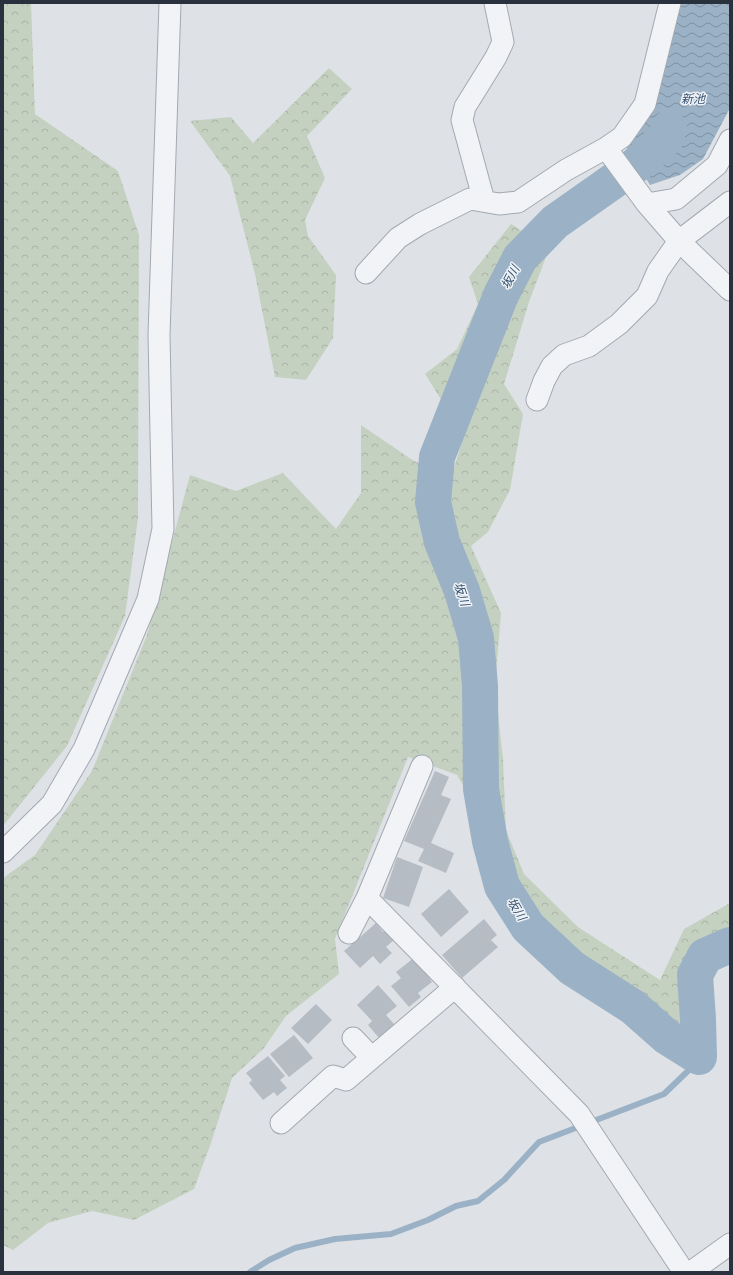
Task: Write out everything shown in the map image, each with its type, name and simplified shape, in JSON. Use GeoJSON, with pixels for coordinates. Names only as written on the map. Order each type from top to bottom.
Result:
{"type":"FeatureCollection","features":[{"type":"Feature","properties":{"kind":"street"},"geometry":{"type":"LineString","coordinates":[[3,852],[52,804],[84,749],[148,599],[163,529],[159,335],[170,3]]}},
{"type":"Feature","properties":{"kind":"street"},"geometry":{"type":"LineString","coordinates":[[484,202],[462,120],[465,107],[496,57],[503,42],[495,3]]}},
{"type":"Feature","properties":{"kind":"street"},"geometry":{"type":"LineString","coordinates":[[366,273],[398,238],[420,224],[470,199],[499,204],[518,202],[566,170],[607,150],[622,137],[645,104],[670,3]]}},
{"type":"Feature","properties":{"kind":"street"},"geometry":{"type":"LineString","coordinates":[[643,199],[676,199],[717,165],[730,140]]}},
{"type":"Feature","properties":{"kind":"street"},"geometry":{"type":"LineString","coordinates":[[607,150],[643,199],[679,242],[730,290]]}},
{"type":"Feature","properties":{"kind":"street"},"geometry":{"type":"LineString","coordinates":[[537,400],[544,381],[552,366],[564,356],[589,346],[619,324],[647,296],[658,271],[679,242],[730,202]]}},
{"type":"Feature","properties":{"kind":"street"},"geometry":{"type":"LineString","coordinates":[[349,933],[367,898],[422,766]]}},
{"type":"Feature","properties":{"kind":"street"},"geometry":{"type":"LineString","coordinates":[[367,898],[579,1114],[684,1272]]}},
{"type":"Feature","properties":{"kind":"street"},"geometry":{"type":"LineString","coordinates":[[281,1123],[333,1076],[346,1080],[455,987]]}},
{"type":"Feature","properties":{"kind":"street"},"geometry":{"type":"LineString","coordinates":[[353,1038],[372,1058]]}},
{"type":"Feature","properties":{"kind":"street"},"geometry":{"type":"LineString","coordinates":[[691,1272],[730,1244]]}},
{"type":"Feature","properties":{"kind":"green space"},"geometry":{"type":"Polygon","coordinates":[[[3,3],[31,3],[35,114],[118,171],[139,235],[138,518],[125,616],[67,746],[3,826],[3,3]]]}},
{"type":"Feature","properties":{"kind":"green space"},"geometry":{"type":"Polygon","coordinates":[[[329,68],[352,89],[307,136],[325,178],[305,220],[308,236],[336,275],[333,338],[306,380],[275,377],[255,274],[230,176],[190,121],[231,117],[253,143],[329,68]]]}},
{"type":"Feature","properties":{"kind":"green space"},"geometry":{"type":"Polygon","coordinates":[[[511,224],[549,249],[529,302],[504,384],[523,414],[510,490],[488,532],[471,546],[501,613],[495,686],[503,759],[506,830],[524,874],[578,927],[660,980],[684,929],[730,903],[730,936],[715,942],[690,961],[690,1039],[575,958],[527,907],[507,860],[457,775],[408,757],[335,939],[339,974],[286,1016],[264,1048],[232,1078],[194,1189],[134,1220],[92,1211],[48,1223],[13,1250],[3,1245],[3,878],[35,855],[92,771],[147,635],[190,475],[236,491],[283,473],[336,529],[361,493],[361,425],[411,459],[450,480],[464,436],[425,374],[457,349],[478,304],[469,277],[511,224]]]}},
{"type":"Feature","properties":{"kind":"water","name":"新池"},"geometry":{"type":"Polygon","coordinates":[[[678,3],[730,3],[730,108],[703,159],[680,175],[650,185],[625,145],[637,135],[650,114],[678,3]]]}},
{"type":"Feature","properties":{"kind":"building"},"geometry":{"type":"Polygon","coordinates":[[[435,771],[449,777],[441,795],[451,799],[431,843],[454,853],[446,873],[418,861],[424,849],[404,841],[435,771]]]}},
{"type":"Feature","properties":{"kind":"building"},"geometry":{"type":"Polygon","coordinates":[[[397,857],[423,867],[409,907],[383,898],[397,857]]]}},
{"type":"Feature","properties":{"kind":"building"},"geometry":{"type":"Polygon","coordinates":[[[449,889],[469,912],[441,937],[421,914],[449,889]]]}},
{"type":"Feature","properties":{"kind":"building"},"geometry":{"type":"Polygon","coordinates":[[[484,919],[497,935],[491,940],[498,947],[462,978],[442,955],[484,919]]]}},
{"type":"Feature","properties":{"kind":"building"},"geometry":{"type":"Polygon","coordinates":[[[376,923],[383,932],[386,929],[395,939],[386,947],[392,953],[380,964],[373,956],[360,968],[344,951],[376,923]]]}},
{"type":"Feature","properties":{"kind":"building"},"geometry":{"type":"Polygon","coordinates":[[[415,957],[427,971],[425,972],[432,982],[418,993],[421,997],[409,1007],[391,986],[401,978],[396,972],[415,957]]]}},
{"type":"Feature","properties":{"kind":"building"},"geometry":{"type":"Polygon","coordinates":[[[378,985],[397,1006],[386,1015],[394,1024],[379,1038],[368,1025],[372,1021],[357,1005],[378,985]]]}},
{"type":"Feature","properties":{"kind":"building"},"geometry":{"type":"Polygon","coordinates":[[[316,1004],[332,1020],[308,1044],[291,1028],[316,1004]]]}},
{"type":"Feature","properties":{"kind":"building"},"geometry":{"type":"Polygon","coordinates":[[[294,1035],[313,1058],[289,1077],[270,1054],[294,1035]]]}},
{"type":"Feature","properties":{"kind":"building"},"geometry":{"type":"Polygon","coordinates":[[[268,1056],[285,1076],[280,1080],[287,1088],[277,1096],[274,1092],[263,1100],[249,1083],[252,1080],[246,1073],[268,1056]]]}},
{"type":"Feature","properties":{"kind":"waterway","name":"坂川"},"geometry":{"type":"LineString","coordinates":[[669,128],[665,139],[636,165],[555,222],[520,258],[501,295],[437,457],[433,502],[442,542],[462,591],[476,638],[480,686],[481,789],[490,841],[502,886],[528,927],[572,968],[633,1007],[667,1037],[699,1057],[695,975],[705,956],[730,945]]}},
{"type":"Feature","properties":{"kind":"waterway"},"geometry":{"type":"LineString","coordinates":[[250,1272],[269,1260],[295,1248],[335,1239],[391,1234],[428,1220],[456,1206],[478,1201],[504,1180],[539,1142],[664,1094],[691,1068],[699,1057]]}}]}
